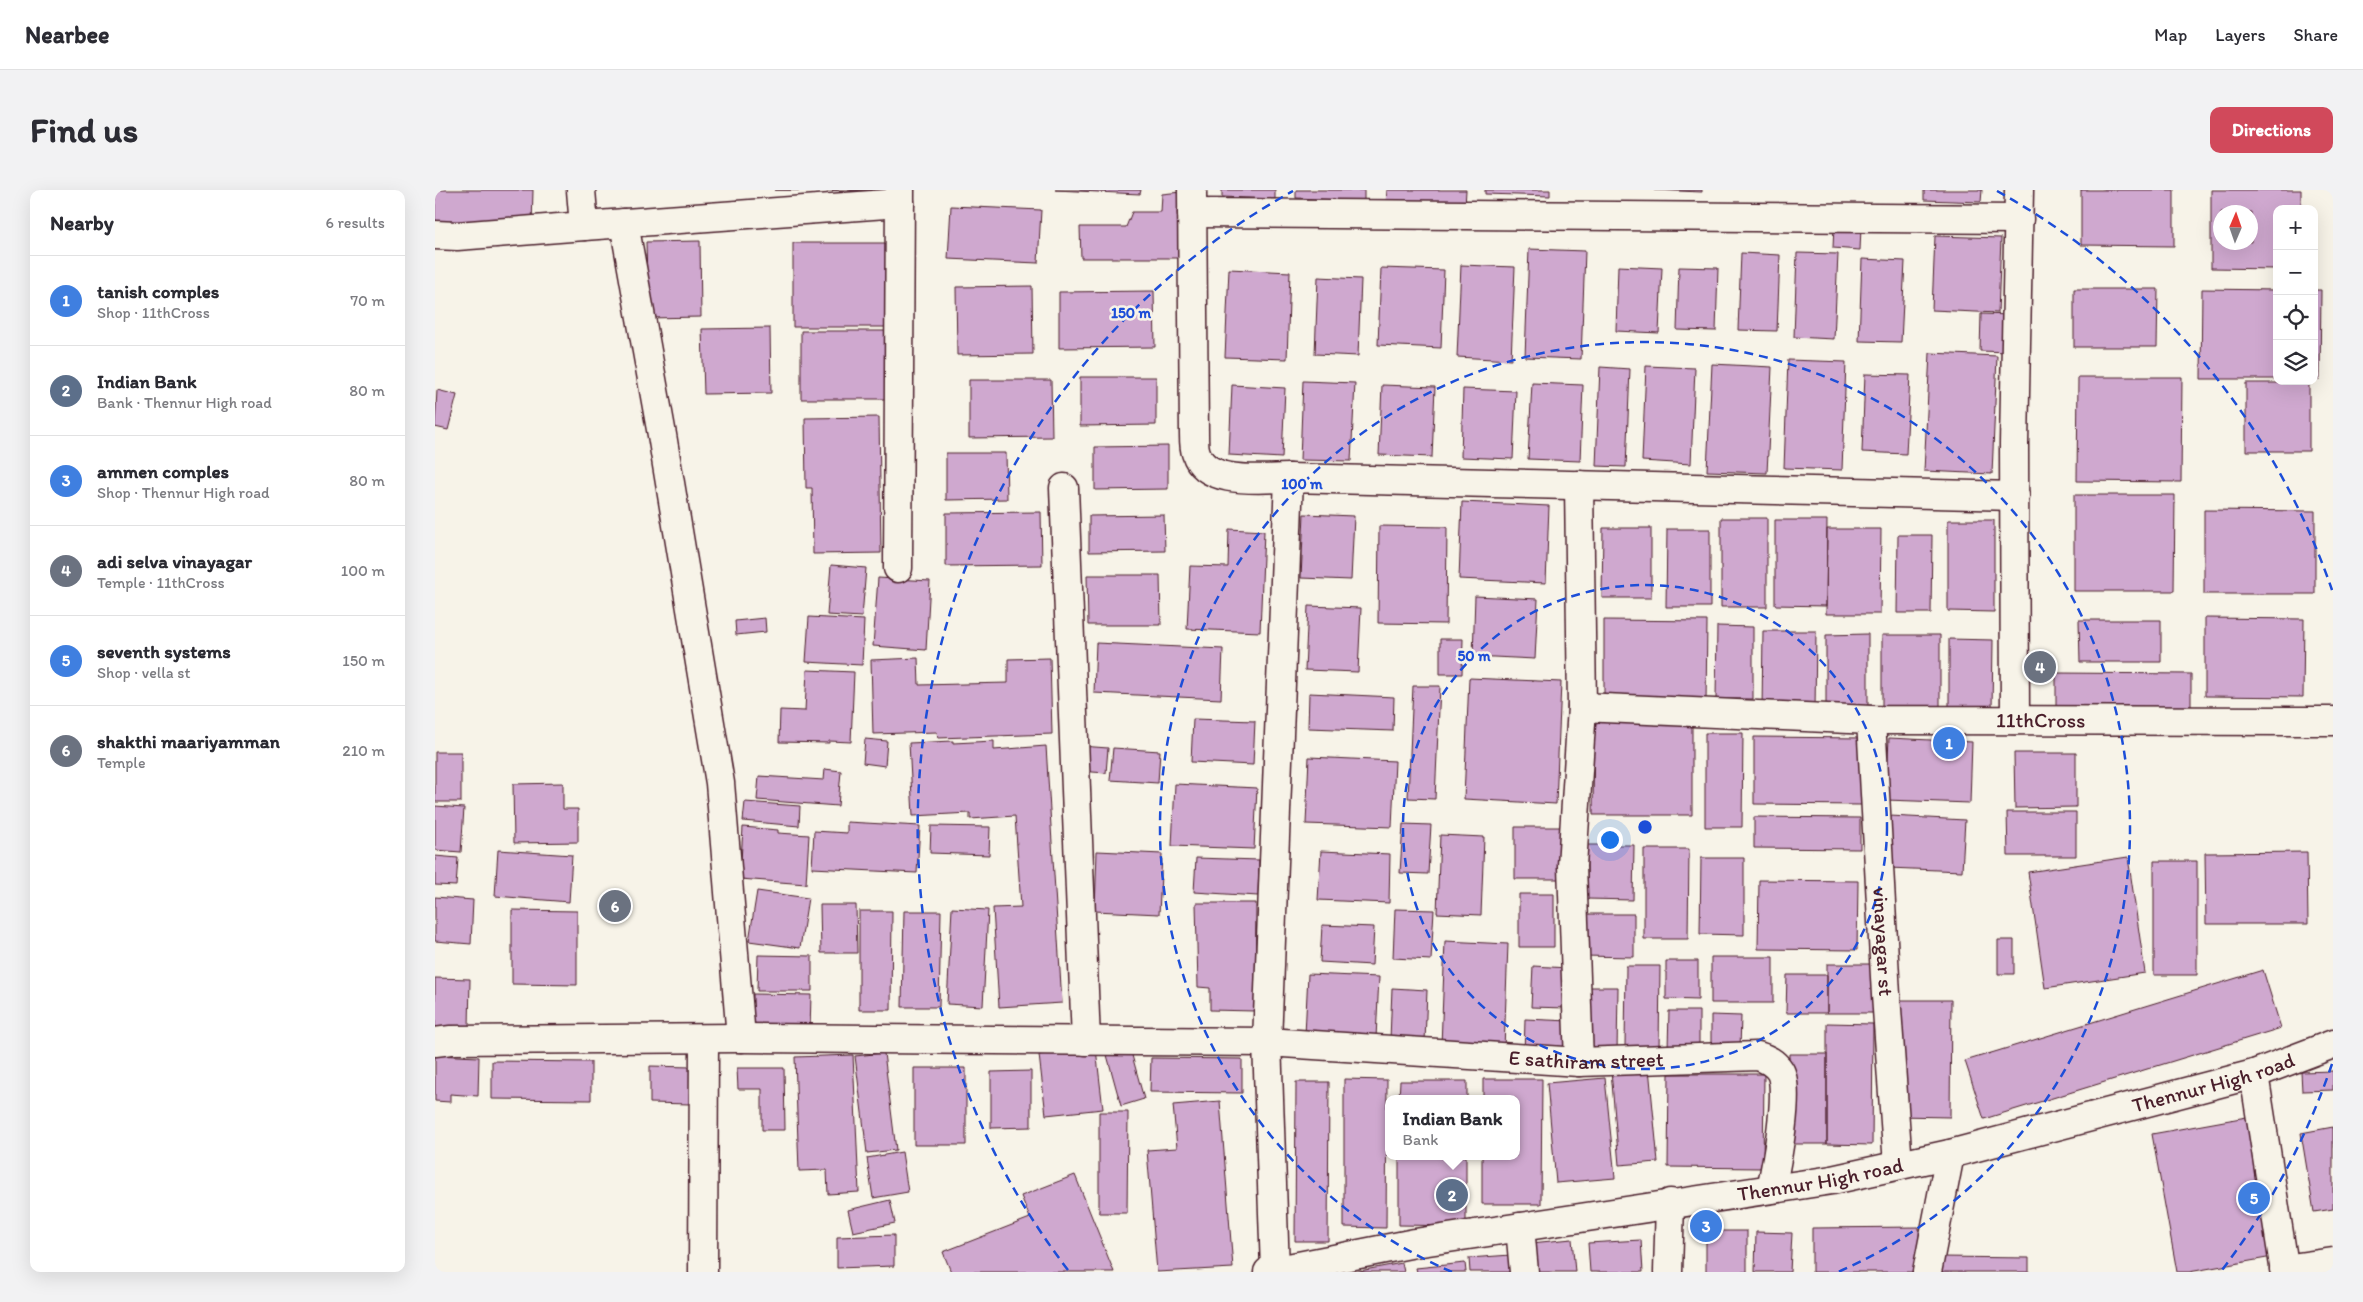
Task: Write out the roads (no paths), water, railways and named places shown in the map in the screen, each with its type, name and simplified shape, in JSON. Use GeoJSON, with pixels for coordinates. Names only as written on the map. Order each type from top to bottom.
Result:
{"type":"FeatureCollection","features":[{"type":"Feature","properties":{"kind":"street"},"geometry":{"type":"LineString","coordinates":[[581,190],[584,226]]}},
{"type":"Feature","properties":{"kind":"street"},"geometry":{"type":"LineString","coordinates":[[2015,720],[2015,496],[2019,190]]}},
{"type":"Feature","properties":{"kind":"street"},"geometry":{"type":"LineString","coordinates":[[435,235],[457,236],[624,223],[900,196],[898,568]]}},
{"type":"Feature","properties":{"kind":"street"},"geometry":{"type":"LineString","coordinates":[[2015,496],[1232,478],[1216,474],[1204,466],[1196,454],[1194,434],[1192,201],[2019,219]]}},
{"type":"Feature","properties":{"kind":"street"},"geometry":{"type":"LineString","coordinates":[[624,223],[662,435],[720,782],[741,1038]]}},
{"type":"Feature","properties":{"kind":"street"},"geometry":{"type":"LineString","coordinates":[[1273,1271],[1267,1042],[1289,478]]}},
{"type":"Feature","properties":{"kind":"street"},"geometry":{"type":"LineString","coordinates":[[1579,485],[1582,707],[1572,866],[1579,1062]]}},
{"type":"Feature","properties":{"kind":"street"},"geometry":{"type":"LineString","coordinates":[[1065,488],[1086,1042]]}},
{"type":"Feature","properties":{"kind":"street","name":"11thCross"},"geometry":{"type":"LineString","coordinates":[[1582,707],[1871,720],[2333,721]]}},
{"type":"Feature","properties":{"kind":"street","name":"vinayagar st"},"geometry":{"type":"LineString","coordinates":[[1871,720],[1885,995],[1898,1165]]}},
{"type":"Feature","properties":{"kind":"street","name":"E sathiram street"},"geometry":{"type":"LineString","coordinates":[[435,1042],[451,1040],[741,1038],[1267,1042],[1579,1062],[1758,1056],[1770,1060],[1780,1071],[1784,1084],[1779,1152],[1771,1189]]}},
{"type":"Feature","properties":{"kind":"street"},"geometry":{"type":"LineString","coordinates":[[703,1272],[704,1039]]}},
{"type":"Feature","properties":{"kind":"street","name":"Thennur High road"},"geometry":{"type":"LineString","coordinates":[[1273,1271],[1520,1227],[1832,1180],[1951,1154],[2254,1074],[2333,1044]]}},
{"type":"Feature","properties":{"kind":"street"},"geometry":{"type":"LineString","coordinates":[[2254,1074],[2285,1270],[2333,1262]]}},
{"type":"Feature","properties":{"kind":"street"},"geometry":{"type":"LineString","coordinates":[[1927,1272],[1951,1154]]}},
{"type":"Feature","properties":{"kind":"street"},"geometry":{"type":"LineString","coordinates":[[1668,1272],[1670,1203]]}},
{"type":"Feature","properties":{"kind":"street"},"geometry":{"type":"LineString","coordinates":[[1520,1227],[1524,1272]]}},
{"type":"Feature","properties":{"kind":"place","name":"adi selva vinayagar"},"geometry":{"type":"Point","coordinates":[2040,667]}},
{"type":"Feature","properties":{"kind":"place","name":"tanish comples"},"geometry":{"type":"Point","coordinates":[1949,743]}},
{"type":"Feature","properties":{"kind":"place","name":"shakthi maariyamman"},"geometry":{"type":"Point","coordinates":[615,906]}},
{"type":"Feature","properties":{"kind":"place","name":"Indian Bank"},"geometry":{"type":"Point","coordinates":[1452,1195]}},
{"type":"Feature","properties":{"kind":"place","name":"seventh systems"},"geometry":{"type":"Point","coordinates":[2254,1198]}},
{"type":"Feature","properties":{"kind":"place","name":"ammen comples"},"geometry":{"type":"Point","coordinates":[1706,1226]}}]}
